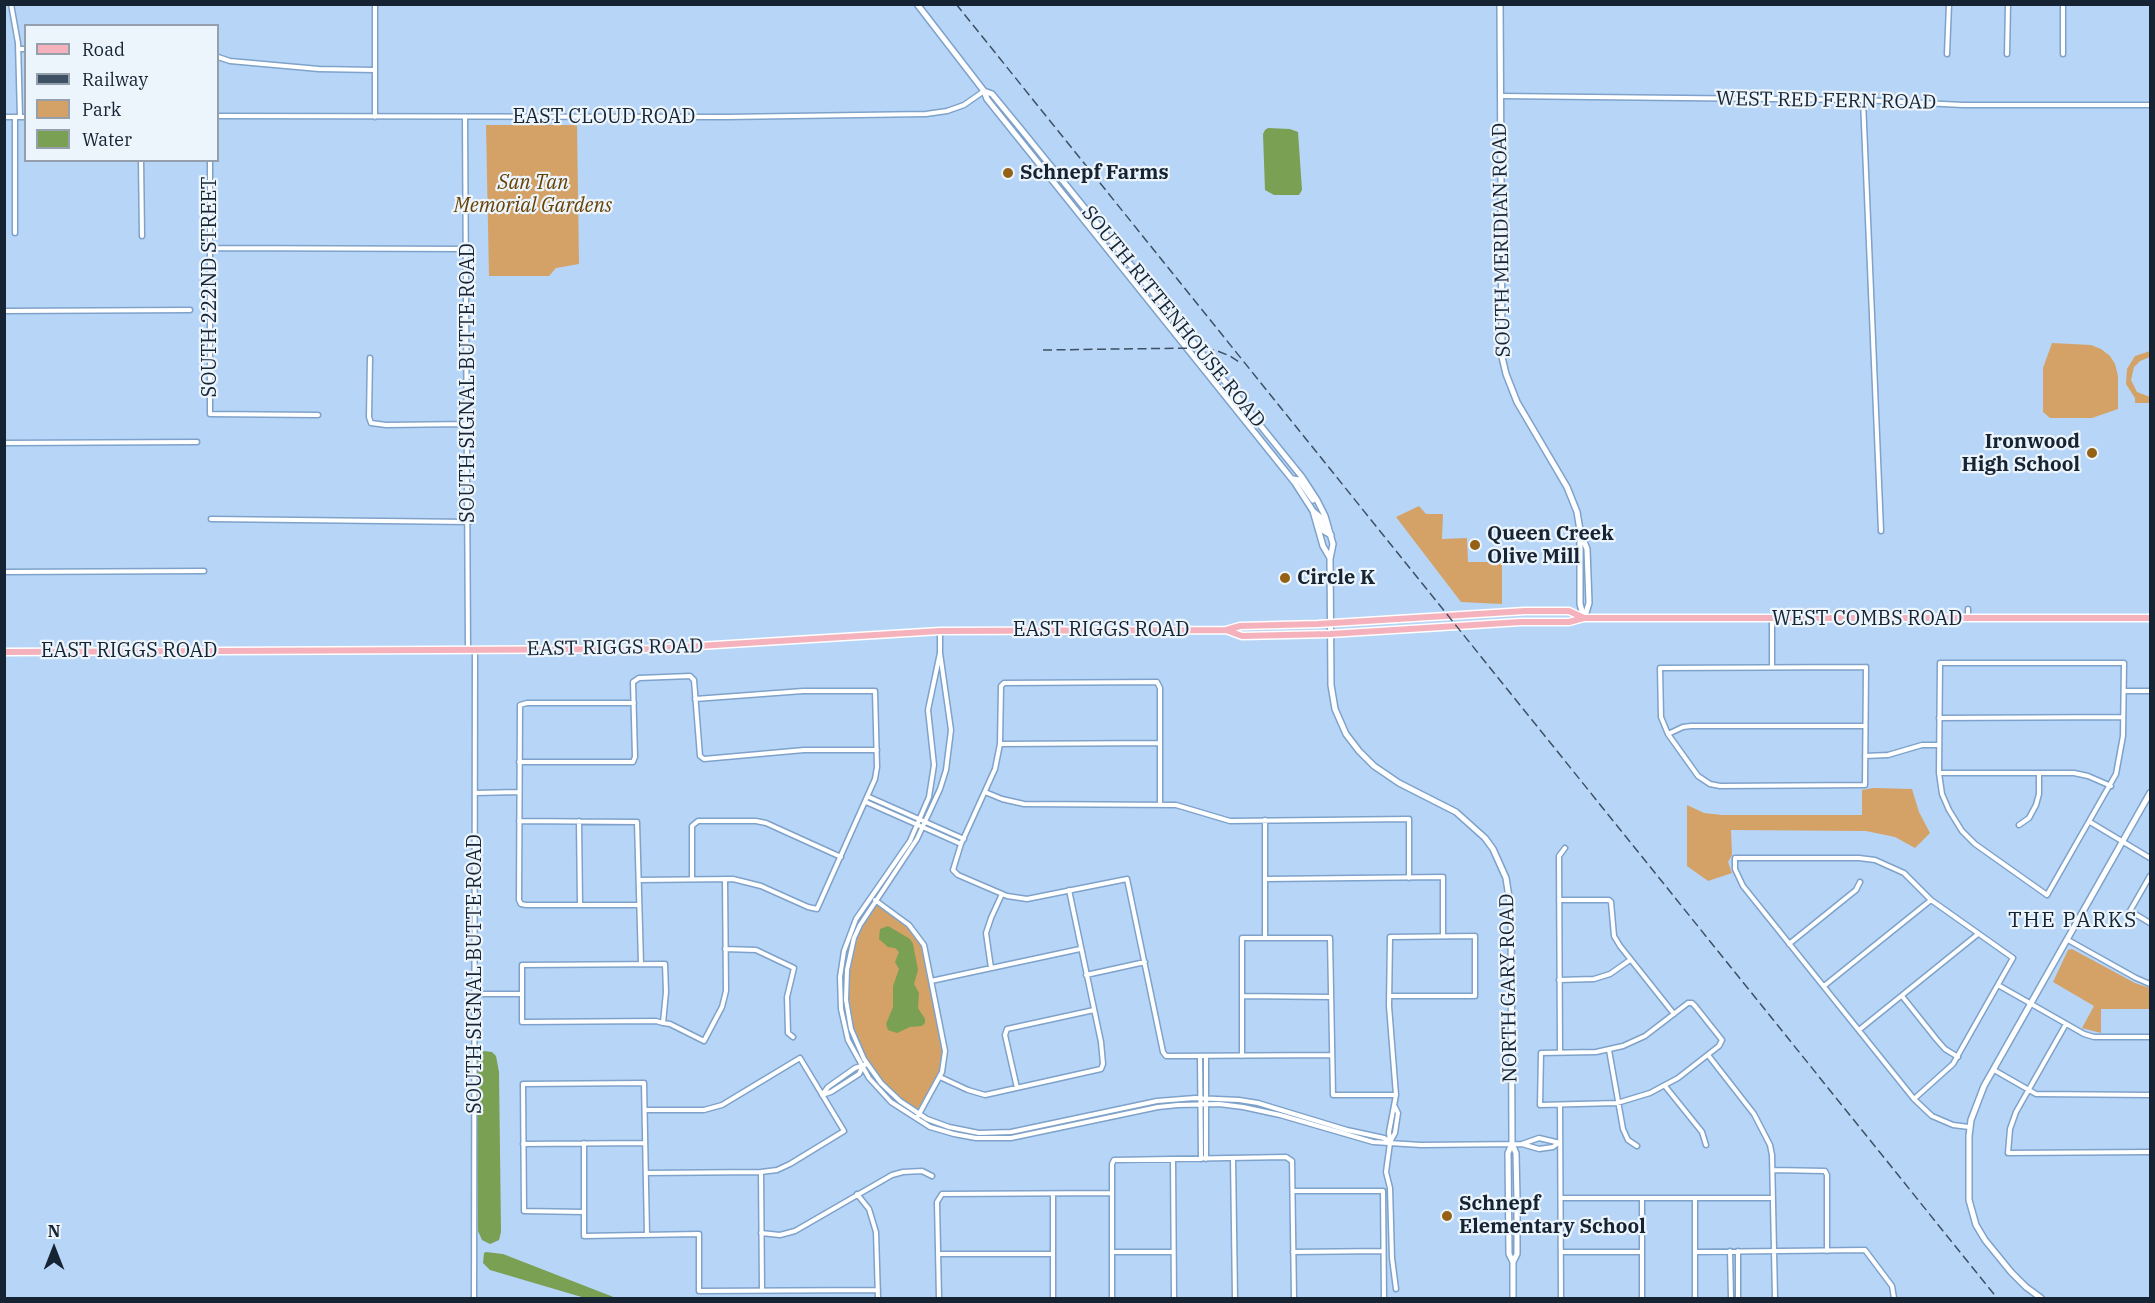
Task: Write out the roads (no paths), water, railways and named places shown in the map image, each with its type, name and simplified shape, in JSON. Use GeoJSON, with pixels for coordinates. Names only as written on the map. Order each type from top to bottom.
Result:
{"type":"FeatureCollection","features":[{"type":"Feature","properties":{"kind":"main road","name":"SOUTH RITTENHOUSE ROAD"},"geometry":{"type":"LineString","coordinates":[[917,4],[984,91],[987,99],[1292,478],[1313,511],[1323,546],[1330,559]]}},
{"type":"Feature","properties":{"kind":"main road","name":"SOUTH MERIDIAN ROAD"},"geometry":{"type":"LineString","coordinates":[[1500,4],[1504,365],[1517,402],[1567,487],[1577,512],[1580,530],[1587,549],[1589,603],[1584,618]]}},
{"type":"Feature","properties":{"kind":"main road","name":"SOUTH RITTENHOUSE ROAD"},"geometry":{"type":"LineString","coordinates":[[984,91],[992,93],[1302,477],[1319,504],[1333,543],[1330,559],[1330,623]]}},
{"type":"Feature","properties":{"kind":"main road"},"geometry":{"type":"LineString","coordinates":[[1292,478],[1299,480],[1312,499],[1319,504]]}},
{"type":"Feature","properties":{"kind":"main road"},"geometry":{"type":"LineString","coordinates":[[1313,511],[1320,517],[1324,531],[1331,535]]}},
{"type":"Feature","properties":{"kind":"main road","name":"WEST COMBS ROAD"},"geometry":{"type":"LineString","coordinates":[[1330,623],[1525,612],[1569,612],[1584,618]]}},
{"type":"Feature","properties":{"kind":"main road","name":"WEST COMBS ROAD"},"geometry":{"type":"LineString","coordinates":[[1330,634],[1521,622],[1569,622],[1584,618],[2151,618]]}},
{"type":"Feature","properties":{"kind":"main road","name":"EAST RIGGS ROAD"},"geometry":{"type":"LineString","coordinates":[[4,652],[650,649],[940,631],[1226,630],[1240,626],[1330,623]]}},
{"type":"Feature","properties":{"kind":"main road","name":"NORTH GARY ROAD"},"geometry":{"type":"LineString","coordinates":[[1330,623],[1332,693],[1339,718],[1352,742],[1386,775],[1456,812],[1470,824],[1493,849],[1506,878],[1511,910],[1512,1144],[1516,1153],[1517,1254],[1513,1262],[1513,1299]]}},
{"type":"Feature","properties":{"kind":"main road","name":"EAST RIGGS ROAD"},"geometry":{"type":"LineString","coordinates":[[1226,630],[1242,636],[1330,634]]}},
{"type":"Feature","properties":{"kind":"main road"},"geometry":{"type":"LineString","coordinates":[[2041,1299],[2011,1272],[1976,1225],[1969,1200],[1970,1127],[1976,1104],[1994,1070],[2151,792]]}},
{"type":"Feature","properties":{"kind":"street"},"geometry":{"type":"LineString","coordinates":[[11,4],[18,49],[15,233]]}},
{"type":"Feature","properties":{"kind":"street"},"geometry":{"type":"LineString","coordinates":[[375,4],[375,117]]}},
{"type":"Feature","properties":{"kind":"street"},"geometry":{"type":"LineString","coordinates":[[1947,54],[1949,4]]}},
{"type":"Feature","properties":{"kind":"street"},"geometry":{"type":"LineString","coordinates":[[2007,54],[2008,4]]}},
{"type":"Feature","properties":{"kind":"street"},"geometry":{"type":"LineString","coordinates":[[2063,4],[2063,54]]}},
{"type":"Feature","properties":{"kind":"street"},"geometry":{"type":"LineString","coordinates":[[18,49],[24,49]]}},
{"type":"Feature","properties":{"kind":"street"},"geometry":{"type":"LineString","coordinates":[[219,57],[230,61],[319,69],[375,70]]}},
{"type":"Feature","properties":{"kind":"street","name":"EAST CLOUD ROAD"},"geometry":{"type":"LineString","coordinates":[[219,116],[926,114],[947,111],[964,105],[984,91]]}},
{"type":"Feature","properties":{"kind":"street","name":"WEST RED FERN ROAD"},"geometry":{"type":"LineString","coordinates":[[1501,96],[1863,100],[1963,105],[2151,105]]}},
{"type":"Feature","properties":{"kind":"street"},"geometry":{"type":"LineString","coordinates":[[1863,100],[1881,531]]}},
{"type":"Feature","properties":{"kind":"street"},"geometry":{"type":"LineString","coordinates":[[4,117],[24,117]]}},
{"type":"Feature","properties":{"kind":"street","name":"SOUTH SIGNAL BUTTE ROAD"},"geometry":{"type":"LineString","coordinates":[[465,117],[469,522],[475,793],[474,1299]]}},
{"type":"Feature","properties":{"kind":"street"},"geometry":{"type":"LineString","coordinates":[[141,162],[142,236]]}},
{"type":"Feature","properties":{"kind":"street","name":"SOUTH 222ND STREET"},"geometry":{"type":"LineString","coordinates":[[210,162],[210,414],[318,416]]}},
{"type":"Feature","properties":{"kind":"street"},"geometry":{"type":"LineString","coordinates":[[209,248],[467,249]]}},
{"type":"Feature","properties":{"kind":"street"},"geometry":{"type":"LineString","coordinates":[[4,311],[190,310]]}},
{"type":"Feature","properties":{"kind":"street"},"geometry":{"type":"LineString","coordinates":[[370,358],[369,417],[371,423],[386,425],[468,424]]}},
{"type":"Feature","properties":{"kind":"street"},"geometry":{"type":"LineString","coordinates":[[4,443],[196,442]]}},
{"type":"Feature","properties":{"kind":"street"},"geometry":{"type":"LineString","coordinates":[[211,519],[469,522]]}},
{"type":"Feature","properties":{"kind":"street"},"geometry":{"type":"LineString","coordinates":[[4,572],[204,571]]}},
{"type":"Feature","properties":{"kind":"street"},"geometry":{"type":"LineString","coordinates":[[1968,609],[1968,619]]}},
{"type":"Feature","properties":{"kind":"street"},"geometry":{"type":"LineString","coordinates":[[1772,619],[1772,667]]}},
{"type":"Feature","properties":{"kind":"street"},"geometry":{"type":"LineString","coordinates":[[940,631],[940,653],[951,742],[944,780],[911,850],[875,900],[854,938],[846,980],[846,1000],[851,1029],[867,1064],[887,1090],[930,1127],[976,1138],[1002,1138],[1158,1107],[1219,1104],[1255,1109],[1362,1140],[1384,1144],[1522,1144],[1539,1138],[1559,1143]]}},
{"type":"Feature","properties":{"kind":"street"},"geometry":{"type":"LineString","coordinates":[[940,653],[928,710],[934,774],[929,797],[920,820],[899,857],[870,896],[852,928],[842,960],[840,977],[842,1018],[848,1040],[877,1089],[891,1102],[918,1117],[959,1130],[979,1133],[1001,1132],[1151,1102],[1203,1098],[1239,1100],[1276,1108],[1347,1130],[1384,1138],[1390,1143]]}},
{"type":"Feature","properties":{"kind":"street"},"geometry":{"type":"LineString","coordinates":[[1940,663],[2124,663],[2124,691],[2120,758],[2111,786],[2047,895],[1969,838],[1949,810],[1942,794],[1939,773],[1940,663]]}},
{"type":"Feature","properties":{"kind":"street"},"geometry":{"type":"LineString","coordinates":[[1772,667],[1866,667],[1865,785],[1720,786],[1706,782],[1698,776],[1668,734],[1661,717],[1660,668],[1772,667]]}},
{"type":"Feature","properties":{"kind":"street"},"geometry":{"type":"LineString","coordinates":[[519,762],[633,762],[635,757],[633,682],[635,679],[690,676],[693,677],[700,756],[704,759],[804,750],[877,750]]}},
{"type":"Feature","properties":{"kind":"street"},"geometry":{"type":"LineString","coordinates":[[1160,804],[1160,688],[1157,682],[1007,682],[1002,684],[1000,744],[995,769],[961,844],[953,870],[958,875],[1015,899],[1027,899],[1121,878],[1127,879],[1163,1052],[1166,1056],[1332,1055]]}},
{"type":"Feature","properties":{"kind":"street"},"geometry":{"type":"LineString","coordinates":[[639,880],[724,879],[761,886],[817,909],[875,779],[877,750],[875,691],[803,691],[695,699]]}},
{"type":"Feature","properties":{"kind":"street"},"geometry":{"type":"LineString","coordinates":[[2124,691],[2151,691]]}},
{"type":"Feature","properties":{"kind":"street"},"geometry":{"type":"LineString","coordinates":[[634,703],[526,703],[520,705],[519,900],[521,904],[639,905]]}},
{"type":"Feature","properties":{"kind":"street"},"geometry":{"type":"LineString","coordinates":[[1939,718],[2124,717]]}},
{"type":"Feature","properties":{"kind":"street"},"geometry":{"type":"LineString","coordinates":[[1668,734],[1691,726],[1865,726]]}},
{"type":"Feature","properties":{"kind":"street"},"geometry":{"type":"LineString","coordinates":[[1000,744],[1160,743]]}},
{"type":"Feature","properties":{"kind":"street"},"geometry":{"type":"LineString","coordinates":[[1865,756],[1882,756],[1922,745],[1939,745]]}},
{"type":"Feature","properties":{"kind":"street"},"geometry":{"type":"LineString","coordinates":[[1939,773],[2079,773],[2111,786]]}},
{"type":"Feature","properties":{"kind":"street"},"geometry":{"type":"LineString","coordinates":[[2019,825],[2029,818],[2036,805],[2039,794],[2039,773]]}},
{"type":"Feature","properties":{"kind":"street"},"geometry":{"type":"LineString","coordinates":[[475,793],[519,792]]}},
{"type":"Feature","properties":{"kind":"street"},"geometry":{"type":"LineString","coordinates":[[985,792],[1019,804],[1176,805],[1230,821],[1409,819],[1409,878]]}},
{"type":"Feature","properties":{"kind":"street"},"geometry":{"type":"LineString","coordinates":[[867,799],[964,839]]}},
{"type":"Feature","properties":{"kind":"street"},"geometry":{"type":"LineString","coordinates":[[867,799],[923,828],[961,844]]}},
{"type":"Feature","properties":{"kind":"street"},"geometry":{"type":"LineString","coordinates":[[1265,820],[1265,938]]}},
{"type":"Feature","properties":{"kind":"street"},"geometry":{"type":"LineString","coordinates":[[519,821],[637,822],[641,964]]}},
{"type":"Feature","properties":{"kind":"street"},"geometry":{"type":"LineString","coordinates":[[579,821],[579,905]]}},
{"type":"Feature","properties":{"kind":"street"},"geometry":{"type":"LineString","coordinates":[[692,879],[692,826],[698,821],[766,823],[841,857]]}},
{"type":"Feature","properties":{"kind":"street"},"geometry":{"type":"LineString","coordinates":[[2090,822],[2151,858]]}},
{"type":"Feature","properties":{"kind":"street"},"geometry":{"type":"LineString","coordinates":[[1560,1052],[1559,856],[1565,848]]}},
{"type":"Feature","properties":{"kind":"street"},"geometry":{"type":"LineString","coordinates":[[1914,1099],[1948,1070],[1958,1057],[2013,958],[1931,900],[1904,873],[1875,860],[1735,858],[1738,878],[1743,886],[1914,1099],[1927,1112],[1944,1122],[1970,1127]]}},
{"type":"Feature","properties":{"kind":"street"},"geometry":{"type":"LineString","coordinates":[[2151,876],[2130,911],[2151,923]]}},
{"type":"Feature","properties":{"kind":"street"},"geometry":{"type":"LineString","coordinates":[[1266,879],[1443,878],[1443,936]]}},
{"type":"Feature","properties":{"kind":"street"},"geometry":{"type":"LineString","coordinates":[[663,1023],[666,992],[665,964],[522,965],[522,1022],[663,1023],[670,1024],[704,1041],[722,1007],[726,992],[724,879]]}},
{"type":"Feature","properties":{"kind":"street"},"geometry":{"type":"LineString","coordinates":[[1789,944],[1856,890],[1860,882]]}},
{"type":"Feature","properties":{"kind":"street"},"geometry":{"type":"LineString","coordinates":[[940,1077],[986,1095],[1101,1069],[1103,1064],[1101,1042],[1069,890]]}},
{"type":"Feature","properties":{"kind":"street"},"geometry":{"type":"LineString","coordinates":[[991,968],[986,933],[1002,894]]}},
{"type":"Feature","properties":{"kind":"street"},"geometry":{"type":"LineString","coordinates":[[870,896],[909,925],[921,939],[931,981],[945,1051],[945,1063],[918,1117]]}},
{"type":"Feature","properties":{"kind":"street"},"geometry":{"type":"LineString","coordinates":[[1559,900],[1604,899],[1611,902],[1614,936],[1630,960],[1674,1014]]}},
{"type":"Feature","properties":{"kind":"street"},"geometry":{"type":"LineString","coordinates":[[1824,986],[1931,900]]}},
{"type":"Feature","properties":{"kind":"street"},"geometry":{"type":"LineString","coordinates":[[1859,1030],[1978,934]]}},
{"type":"Feature","properties":{"kind":"street"},"geometry":{"type":"LineString","coordinates":[[1389,996],[1475,996],[1475,936],[1390,937],[1389,996],[1396,1095],[1389,1132],[1390,1143],[1386,1172],[1390,1188],[1392,1258],[1396,1289]]}},
{"type":"Feature","properties":{"kind":"street"},"geometry":{"type":"LineString","coordinates":[[1242,1056],[1242,938],[1330,938],[1333,1095],[1396,1095]]}},
{"type":"Feature","properties":{"kind":"street"},"geometry":{"type":"LineString","coordinates":[[2068,940],[2151,984]]}},
{"type":"Feature","properties":{"kind":"street"},"geometry":{"type":"LineString","coordinates":[[725,949],[756,950],[794,968],[787,997],[788,1033],[793,1037]]}},
{"type":"Feature","properties":{"kind":"street"},"geometry":{"type":"LineString","coordinates":[[931,981],[1080,949]]}},
{"type":"Feature","properties":{"kind":"street"},"geometry":{"type":"LineString","coordinates":[[1559,980],[1594,979],[1610,974],[1630,960]]}},
{"type":"Feature","properties":{"kind":"street"},"geometry":{"type":"LineString","coordinates":[[1086,975],[1145,962]]}},
{"type":"Feature","properties":{"kind":"street"},"geometry":{"type":"LineString","coordinates":[[1998,985],[2084,1035],[2151,1037]]}},
{"type":"Feature","properties":{"kind":"street"},"geometry":{"type":"LineString","coordinates":[[475,994],[522,994]]}},
{"type":"Feature","properties":{"kind":"street"},"geometry":{"type":"LineString","coordinates":[[1242,996],[1331,997]]}},
{"type":"Feature","properties":{"kind":"street"},"geometry":{"type":"LineString","coordinates":[[1902,996],[1937,1040],[1958,1057]]}},
{"type":"Feature","properties":{"kind":"street"},"geometry":{"type":"LineString","coordinates":[[1688,1003],[1692,1003],[1722,1040],[1721,1043],[1665,1086],[1639,1097],[1617,1103],[1540,1105],[1539,1057],[1541,1053],[1609,1050],[1645,1036],[1674,1014],[1688,1003]]}},
{"type":"Feature","properties":{"kind":"street"},"geometry":{"type":"LineString","coordinates":[[1017,1088],[1005,1035],[1007,1029],[1094,1010]]}},
{"type":"Feature","properties":{"kind":"street"},"geometry":{"type":"LineString","coordinates":[[2066,1024],[2012,1122],[2008,1153],[2151,1152]]}},
{"type":"Feature","properties":{"kind":"street"},"geometry":{"type":"LineString","coordinates":[[1609,1050],[1623,1129],[1628,1140],[1637,1146]]}},
{"type":"Feature","properties":{"kind":"street"},"geometry":{"type":"LineString","coordinates":[[1708,1055],[1760,1122],[1770,1145],[1773,1170],[1775,1299]]}},
{"type":"Feature","properties":{"kind":"street"},"geometry":{"type":"LineString","coordinates":[[1200,1056],[1203,1098]]}},
{"type":"Feature","properties":{"kind":"street"},"geometry":{"type":"LineString","coordinates":[[1204,1159],[1203,1098],[1206,1056]]}},
{"type":"Feature","properties":{"kind":"street"},"geometry":{"type":"LineString","coordinates":[[645,1110],[704,1110],[722,1105],[800,1058],[844,1131],[777,1170],[646,1173]]}},
{"type":"Feature","properties":{"kind":"street"},"geometry":{"type":"LineString","coordinates":[[822,1095],[840,1078],[855,1068],[867,1064]]}},
{"type":"Feature","properties":{"kind":"street"},"geometry":{"type":"LineString","coordinates":[[822,1095],[859,1074],[862,1067]]}},
{"type":"Feature","properties":{"kind":"street"},"geometry":{"type":"LineString","coordinates":[[1994,1070],[2028,1091],[2043,1095],[2151,1095]]}},
{"type":"Feature","properties":{"kind":"street"},"geometry":{"type":"LineString","coordinates":[[840,1078],[844,1084]]}},
{"type":"Feature","properties":{"kind":"street"},"geometry":{"type":"LineString","coordinates":[[584,1212],[524,1211],[523,1084],[645,1083],[647,1235]]}},
{"type":"Feature","properties":{"kind":"street"},"geometry":{"type":"LineString","coordinates":[[1665,1086],[1702,1132],[1706,1145]]}},
{"type":"Feature","properties":{"kind":"street"},"geometry":{"type":"LineString","coordinates":[[1560,1105],[1561,1299]]}},
{"type":"Feature","properties":{"kind":"street"},"geometry":{"type":"LineString","coordinates":[[1542,1140],[1542,1148]]}},
{"type":"Feature","properties":{"kind":"street"},"geometry":{"type":"LineString","coordinates":[[584,1143],[584,1236],[699,1234],[699,1291],[878,1290]]}},
{"type":"Feature","properties":{"kind":"street"},"geometry":{"type":"LineString","coordinates":[[524,1144],[645,1143]]}},
{"type":"Feature","properties":{"kind":"street"},"geometry":{"type":"LineString","coordinates":[[1522,1144],[1536,1149],[1553,1147],[1559,1143]]}},
{"type":"Feature","properties":{"kind":"street"},"geometry":{"type":"LineString","coordinates":[[1233,1158],[1235,1299]]}},
{"type":"Feature","properties":{"kind":"street"},"geometry":{"type":"LineString","coordinates":[[1112,1299],[1112,1164],[1114,1160],[1233,1158],[1290,1159],[1292,1161],[1294,1299]]}},
{"type":"Feature","properties":{"kind":"street"},"geometry":{"type":"LineString","coordinates":[[1173,1159],[1174,1299]]}},
{"type":"Feature","properties":{"kind":"street"},"geometry":{"type":"LineString","coordinates":[[1773,1170],[1825,1171],[1827,1176],[1827,1251]]}},
{"type":"Feature","properties":{"kind":"street"},"geometry":{"type":"LineString","coordinates":[[761,1233],[780,1235],[795,1231],[816,1221],[880,1180],[903,1172],[922,1171],[932,1176]]}},
{"type":"Feature","properties":{"kind":"street"},"geometry":{"type":"LineString","coordinates":[[761,1172],[762,1290]]}},
{"type":"Feature","properties":{"kind":"street"},"geometry":{"type":"LineString","coordinates":[[1293,1191],[1383,1191],[1384,1299]]}},
{"type":"Feature","properties":{"kind":"street"},"geometry":{"type":"LineString","coordinates":[[939,1299],[937,1202],[942,1194],[1112,1193]]}},
{"type":"Feature","properties":{"kind":"street"},"geometry":{"type":"LineString","coordinates":[[857,1194],[869,1209],[876,1232],[878,1299]]}},
{"type":"Feature","properties":{"kind":"street"},"geometry":{"type":"LineString","coordinates":[[1053,1194],[1053,1299]]}},
{"type":"Feature","properties":{"kind":"street"},"geometry":{"type":"LineString","coordinates":[[1561,1198],[1773,1198]]}},
{"type":"Feature","properties":{"kind":"street"},"geometry":{"type":"LineString","coordinates":[[1642,1198],[1642,1299]]}},
{"type":"Feature","properties":{"kind":"street"},"geometry":{"type":"LineString","coordinates":[[1695,1198],[1695,1299]]}},
{"type":"Feature","properties":{"kind":"street"},"geometry":{"type":"LineString","coordinates":[[1695,1251],[1865,1250],[1893,1286],[1894,1299]]}},
{"type":"Feature","properties":{"kind":"street"},"geometry":{"type":"LineString","coordinates":[[1293,1251],[1383,1251]]}},
{"type":"Feature","properties":{"kind":"street"},"geometry":{"type":"LineString","coordinates":[[1730,1251],[1731,1299]]}},
{"type":"Feature","properties":{"kind":"street"},"geometry":{"type":"LineString","coordinates":[[1738,1251],[1738,1299]]}},
{"type":"Feature","properties":{"kind":"street"},"geometry":{"type":"LineString","coordinates":[[1112,1252],[1173,1252]]}},
{"type":"Feature","properties":{"kind":"street"},"geometry":{"type":"LineString","coordinates":[[1561,1252],[1642,1252]]}},
{"type":"Feature","properties":{"kind":"street"},"geometry":{"type":"LineString","coordinates":[[938,1254],[1053,1254]]}},
{"type":"Feature","properties":{"kind":"water"},"geometry":{"type":"Polygon","coordinates":[[[1268,128],[1290,129],[1298,132],[1302,190],[1299,195],[1274,195],[1265,190],[1263,134],[1268,128]]]}},
{"type":"Feature","properties":{"kind":"water"},"geometry":{"type":"Polygon","coordinates":[[[888,926],[910,939],[913,944],[918,970],[914,984],[919,993],[918,1008],[925,1019],[922,1026],[910,1027],[897,1033],[888,1030],[886,1024],[893,1007],[893,986],[899,969],[895,962],[899,952],[895,948],[888,947],[879,939],[880,929],[888,926]]]}},
{"type":"Feature","properties":{"kind":"water"},"geometry":{"type":"Polygon","coordinates":[[[484,1051],[492,1052],[496,1056],[499,1072],[501,1232],[499,1240],[490,1244],[482,1240],[478,1231],[476,1065],[484,1051]]]}},
{"type":"Feature","properties":{"kind":"water"},"geometry":{"type":"Polygon","coordinates":[[[486,1252],[503,1254],[616,1298],[585,1298],[490,1270],[483,1263],[486,1252]]]}},
{"type":"Feature","properties":{"kind":"railway"},"geometry":{"type":"LineString","coordinates":[[956,4],[1997,1298]]}},
{"type":"Feature","properties":{"kind":"railway"},"geometry":{"type":"LineString","coordinates":[[1043,350],[1197,348],[1215,350],[1239,362]]}},
{"type":"Feature","properties":{"kind":"place","name":"Schnepf Farms"},"geometry":{"type":"Point","coordinates":[1008,173]}},
{"type":"Feature","properties":{"kind":"place","name":"Ironwood High School"},"geometry":{"type":"Point","coordinates":[2092,453]}},
{"type":"Feature","properties":{"kind":"place","name":"Queen Creek Olive Mill"},"geometry":{"type":"Point","coordinates":[1475,545]}},
{"type":"Feature","properties":{"kind":"place","name":"Circle K"},"geometry":{"type":"Point","coordinates":[1285,578]}},
{"type":"Feature","properties":{"kind":"place","name":"Schnepf Elementary School"},"geometry":{"type":"Point","coordinates":[1447,1216]}},
{"type":"Feature","properties":{"kind":"district","name":"THE PARKS"},"geometry":{"type":"Point","coordinates":[2073,921]}},
{"type":"Feature","properties":{"kind":"park label","name":"San Tan Memorial Gardens"},"geometry":{"type":"Point","coordinates":[533,194]}}]}
